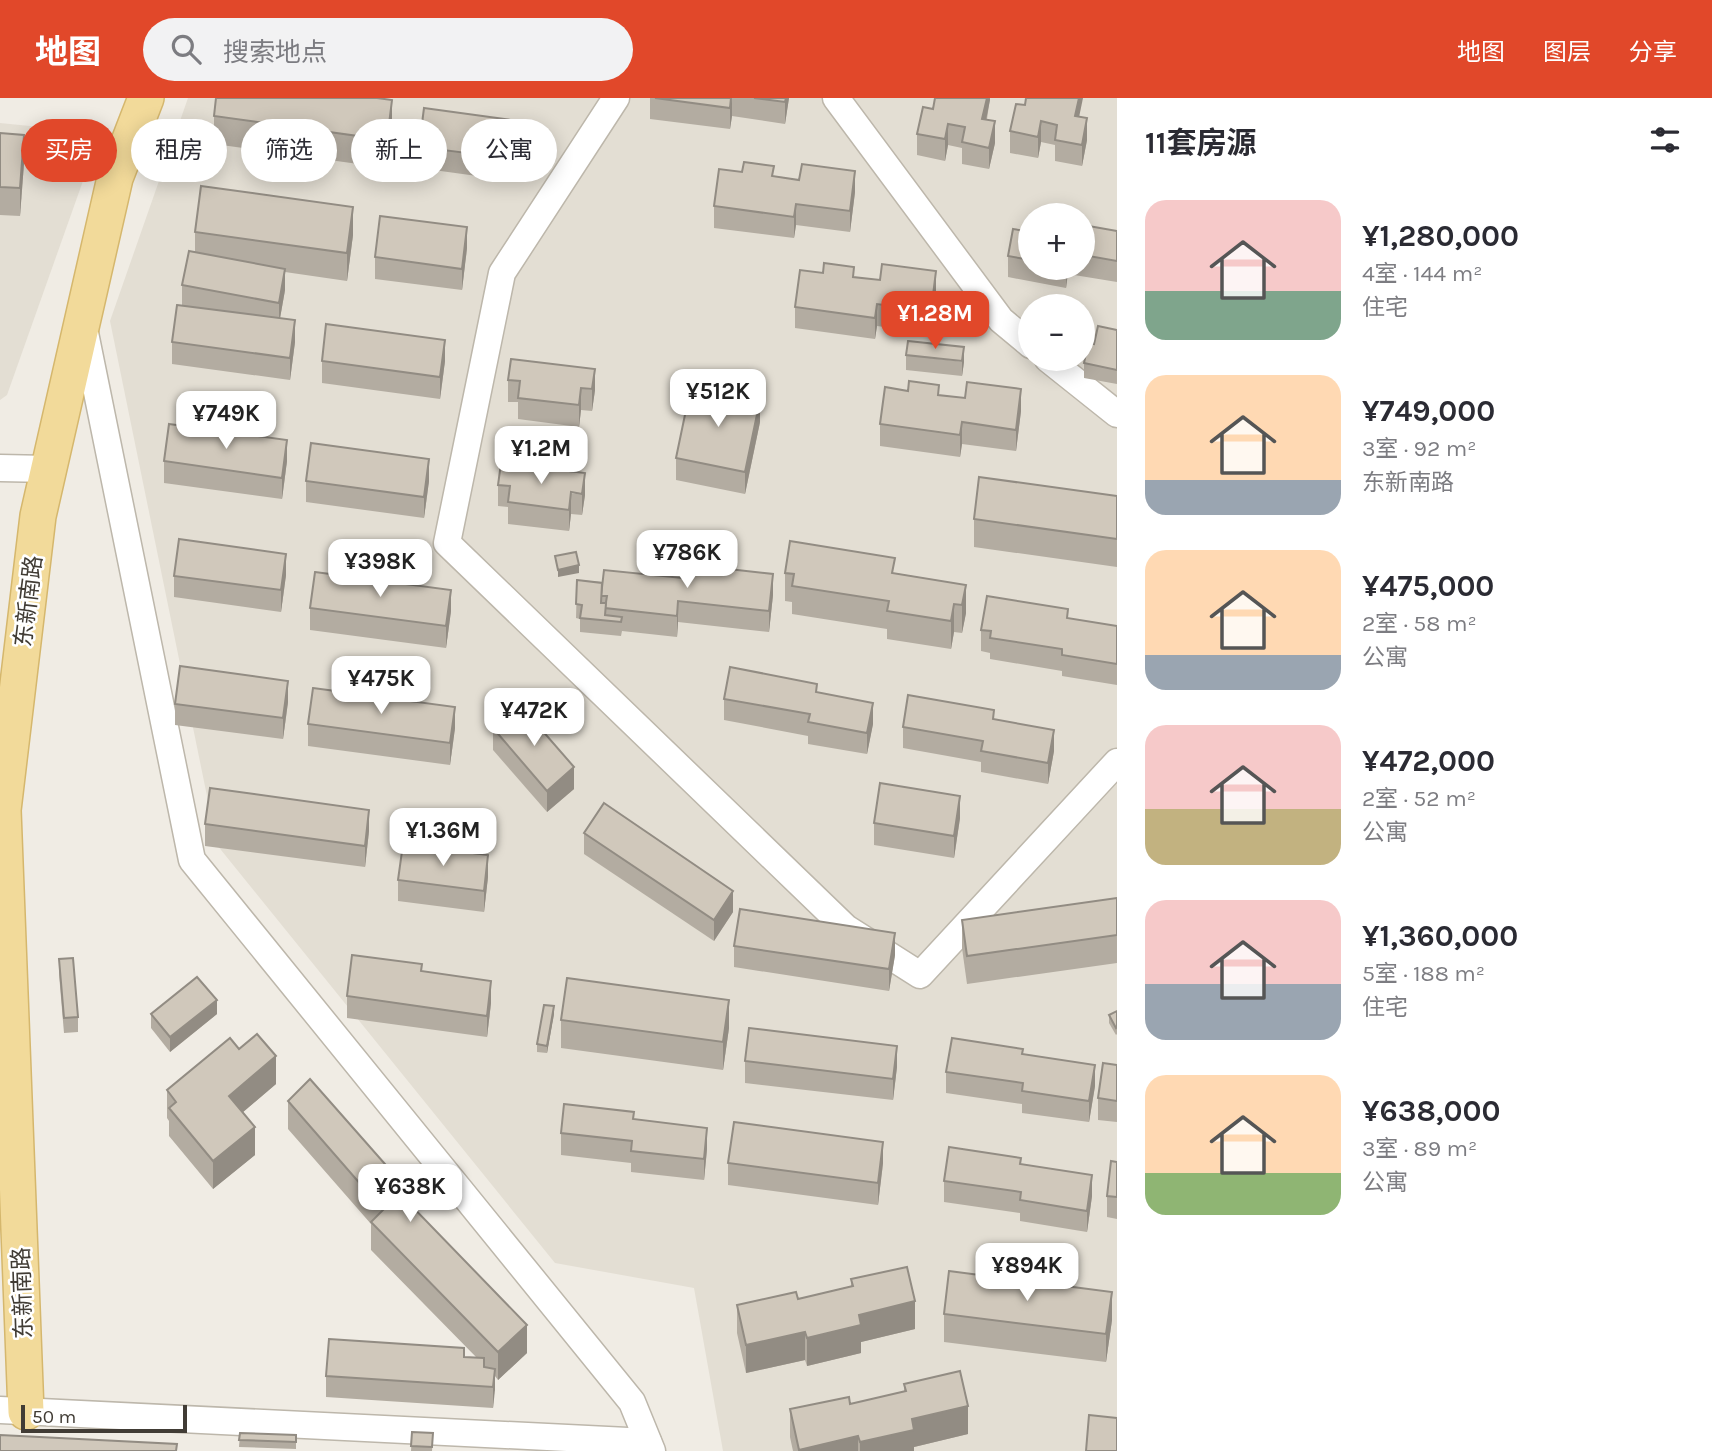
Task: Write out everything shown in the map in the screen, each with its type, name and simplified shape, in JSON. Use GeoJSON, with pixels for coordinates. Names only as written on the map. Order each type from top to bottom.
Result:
{"type":"FeatureCollection","features":[{"type":"Feature","properties":{"kind":"main road","name":"东新南路"},"geometry":{"type":"LineString","coordinates":[[13,1411],[3,810],[38,516],[115,178],[146,98]]}},
{"type":"Feature","properties":{"kind":"street"},"geometry":{"type":"LineString","coordinates":[[616,98],[502,273],[447,543],[846,928],[920,975],[1117,762]]}},
{"type":"Feature","properties":{"kind":"street"},"geometry":{"type":"LineString","coordinates":[[836,98],[1001,320],[1018,334]]}},
{"type":"Feature","properties":{"kind":"street"},"geometry":{"type":"LineString","coordinates":[[13,1411],[650,1447],[632,1402],[192,860],[83,320]]}},
{"type":"Feature","properties":{"kind":"street"},"geometry":{"type":"LineString","coordinates":[[1063,371],[1117,414]]}},
{"type":"Feature","properties":{"kind":"street"},"geometry":{"type":"LineString","coordinates":[[0,468],[49,469]]}},
{"type":"Feature","properties":{"kind":"shaded area"},"geometry":{"type":"Polygon","coordinates":[[[188,98],[1117,98],[1117,1451],[723,1451],[694,1288],[555,1263],[217,845],[110,321],[159,182],[227,182],[227,119],[181,119],[188,98]]]}},
{"type":"Feature","properties":{"kind":"shaded area"},"geometry":{"type":"Polygon","coordinates":[[[0,123],[21,125],[21,182],[83,182],[7,395],[0,400],[0,123]]]}},
{"type":"Feature","properties":{"kind":"building"},"geometry":{"type":"Polygon","coordinates":[[[216,98],[392,100],[390,119],[351,119],[351,135],[337,133],[337,119],[241,120],[214,116],[216,98]]]}},
{"type":"Feature","properties":{"kind":"building"},"geometry":{"type":"Polygon","coordinates":[[[655,98],[731,98],[730,108],[655,98]]]}},
{"type":"Feature","properties":{"kind":"building"},"geometry":{"type":"Polygon","coordinates":[[[754,98],[786,98],[785,102],[754,98]]]}},
{"type":"Feature","properties":{"kind":"building"},"geometry":{"type":"Polygon","coordinates":[[[935,98],[987,98],[982,119],[995,121],[989,148],[962,142],[965,127],[948,124],[945,139],[917,134],[923,107],[933,109],[935,98]]]}},
{"type":"Feature","properties":{"kind":"building"},"geometry":{"type":"Polygon","coordinates":[[[1026,98],[1079,98],[1075,116],[1087,118],[1082,145],[1055,140],[1057,125],[1041,121],[1038,137],[1010,131],[1016,104],[1025,105],[1026,98]]]}},
{"type":"Feature","properties":{"kind":"building"},"geometry":{"type":"Polygon","coordinates":[[[424,108],[504,119],[461,119],[461,152],[447,151],[447,119],[423,119],[424,108]]]}},
{"type":"Feature","properties":{"kind":"building"},"geometry":{"type":"Polygon","coordinates":[[[0,133],[21,135],[20,188],[0,187],[0,133]]]}},
{"type":"Feature","properties":{"kind":"building"},"geometry":{"type":"Polygon","coordinates":[[[744,162],[774,166],[772,176],[799,180],[802,164],[855,171],[850,211],[796,204],[794,217],[714,206],[719,169],[742,172],[744,162]]]}},
{"type":"Feature","properties":{"kind":"building"},"geometry":{"type":"Polygon","coordinates":[[[201,186],[353,207],[347,253],[195,232],[201,186]]]}},
{"type":"Feature","properties":{"kind":"building"},"geometry":{"type":"Polygon","coordinates":[[[380,216],[467,227],[462,269],[375,257],[380,216]]]}},
{"type":"Feature","properties":{"kind":"building"},"geometry":{"type":"Polygon","coordinates":[[[1095,227],[1117,231],[1117,261],[1095,257],[1095,227]]]}},
{"type":"Feature","properties":{"kind":"building"},"geometry":{"type":"Polygon","coordinates":[[[1013,229],[1018,230],[1018,258],[1008,256],[1013,229]]]}},
{"type":"Feature","properties":{"kind":"building"},"geometry":{"type":"Polygon","coordinates":[[[189,251],[285,269],[279,303],[182,285],[189,251]]]}},
{"type":"Feature","properties":{"kind":"building"},"geometry":{"type":"Polygon","coordinates":[[[824,263],[854,267],[853,277],[880,280],[882,264],[936,271],[931,311],[877,304],[875,318],[795,307],[800,270],[823,273],[824,263]]]}},
{"type":"Feature","properties":{"kind":"building"},"geometry":{"type":"Polygon","coordinates":[[[177,305],[295,320],[290,358],[172,342],[177,305]]]}},
{"type":"Feature","properties":{"kind":"building"},"geometry":{"type":"Polygon","coordinates":[[[326,324],[445,340],[440,377],[322,361],[326,324]]]}},
{"type":"Feature","properties":{"kind":"building"},"geometry":{"type":"Polygon","coordinates":[[[1098,326],[1117,330],[1117,370],[1095,365],[1098,326]]]}},
{"type":"Feature","properties":{"kind":"building"},"geometry":{"type":"Polygon","coordinates":[[[908,341],[964,347],[962,361],[906,355],[908,341]]]}},
{"type":"Feature","properties":{"kind":"building"},"geometry":{"type":"Polygon","coordinates":[[[511,359],[595,369],[592,389],[581,388],[579,405],[518,398],[520,381],[508,380],[511,359]]]}},
{"type":"Feature","properties":{"kind":"building"},"geometry":{"type":"Polygon","coordinates":[[[909,381],[939,385],[938,395],[965,398],[967,382],[1021,389],[1016,430],[962,422],[960,435],[880,424],[885,387],[908,391],[909,381]]]}},
{"type":"Feature","properties":{"kind":"building"},"geometry":{"type":"Polygon","coordinates":[[[691,386],[760,400],[745,472],[676,458],[691,386]]]}},
{"type":"Feature","properties":{"kind":"building"},"geometry":{"type":"Polygon","coordinates":[[[169,424],[287,440],[282,478],[164,461],[169,424]]]}},
{"type":"Feature","properties":{"kind":"building"},"geometry":{"type":"Polygon","coordinates":[[[311,443],[429,459],[424,497],[306,481],[311,443]]]}},
{"type":"Feature","properties":{"kind":"building"},"geometry":{"type":"Polygon","coordinates":[[[501,463],[585,473],[582,494],[571,492],[569,510],[508,502],[510,486],[498,485],[501,463]]]}},
{"type":"Feature","properties":{"kind":"building"},"geometry":{"type":"Polygon","coordinates":[[[979,477],[1117,496],[1117,539],[974,519],[979,477]]]}},
{"type":"Feature","properties":{"kind":"building"},"geometry":{"type":"Polygon","coordinates":[[[179,539],[286,554],[281,590],[174,576],[179,539]]]}},
{"type":"Feature","properties":{"kind":"building"},"geometry":{"type":"Polygon","coordinates":[[[790,541],[895,558],[892,573],[966,585],[962,605],[954,604],[951,621],[887,611],[889,601],[792,586],[794,574],[785,573],[790,541]]]}},
{"type":"Feature","properties":{"kind":"building"},"geometry":{"type":"Polygon","coordinates":[[[576,552],[579,565],[558,570],[555,556],[576,552]]]}},
{"type":"Feature","properties":{"kind":"building"},"geometry":{"type":"Polygon","coordinates":[[[684,564],[773,574],[769,611],[678,601],[677,616],[605,608],[607,596],[601,596],[604,570],[682,578],[684,564]]]}},
{"type":"Feature","properties":{"kind":"building"},"geometry":{"type":"Polygon","coordinates":[[[315,572],[451,590],[446,626],[310,608],[315,572]]]}},
{"type":"Feature","properties":{"kind":"building"},"geometry":{"type":"Polygon","coordinates":[[[577,580],[602,583],[601,603],[606,603],[605,615],[622,617],[621,622],[580,618],[582,605],[576,604],[577,580]]]}},
{"type":"Feature","properties":{"kind":"building"},"geometry":{"type":"Polygon","coordinates":[[[987,596],[1068,609],[1067,618],[1117,626],[1117,664],[1062,655],[1062,649],[990,638],[991,631],[981,630],[987,596]]]}},
{"type":"Feature","properties":{"kind":"building"},"geometry":{"type":"Polygon","coordinates":[[[180,666],[288,681],[283,718],[175,704],[180,666]]]}},
{"type":"Feature","properties":{"kind":"building"},"geometry":{"type":"Polygon","coordinates":[[[730,667],[817,684],[816,692],[873,703],[867,733],[808,722],[810,714],[724,699],[730,667]]]}},
{"type":"Feature","properties":{"kind":"building"},"geometry":{"type":"Polygon","coordinates":[[[313,688],[455,707],[450,743],[308,724],[313,688]]]}},
{"type":"Feature","properties":{"kind":"building"},"geometry":{"type":"Polygon","coordinates":[[[908,695],[994,710],[993,719],[1054,730],[1048,763],[981,751],[983,741],[903,727],[908,695]]]}},
{"type":"Feature","properties":{"kind":"building"},"geometry":{"type":"Polygon","coordinates":[[[520,705],[574,767],[547,791],[493,728],[520,705]]]}},
{"type":"Feature","properties":{"kind":"building"},"geometry":{"type":"Polygon","coordinates":[[[880,783],[960,796],[954,836],[874,823],[880,783]]]}},
{"type":"Feature","properties":{"kind":"building"},"geometry":{"type":"Polygon","coordinates":[[[210,788],[369,810],[365,846],[205,824],[210,788]]]}},
{"type":"Feature","properties":{"kind":"building"},"geometry":{"type":"Polygon","coordinates":[[[604,803],[733,891],[714,920],[584,833],[604,803]]]}},
{"type":"Feature","properties":{"kind":"building"},"geometry":{"type":"Polygon","coordinates":[[[403,844],[488,855],[484,891],[398,880],[403,844]]]}},
{"type":"Feature","properties":{"kind":"building"},"geometry":{"type":"Polygon","coordinates":[[[1117,898],[1117,935],[967,956],[962,920],[1117,898]]]}},
{"type":"Feature","properties":{"kind":"building"},"geometry":{"type":"Polygon","coordinates":[[[740,909],[895,933],[889,969],[734,946],[740,909]]]}},
{"type":"Feature","properties":{"kind":"building"},"geometry":{"type":"Polygon","coordinates":[[[352,955],[422,964],[421,971],[491,981],[487,1016],[347,996],[352,955]]]}},
{"type":"Feature","properties":{"kind":"building"},"geometry":{"type":"Polygon","coordinates":[[[73,958],[78,1017],[64,1018],[59,959],[73,958]]]}},
{"type":"Feature","properties":{"kind":"building"},"geometry":{"type":"Polygon","coordinates":[[[197,977],[217,1000],[170,1037],[151,1014],[197,977]]]}},
{"type":"Feature","properties":{"kind":"building"},"geometry":{"type":"Polygon","coordinates":[[[567,978],[729,1000],[723,1042],[561,1020],[567,978]]]}},
{"type":"Feature","properties":{"kind":"building"},"geometry":{"type":"Polygon","coordinates":[[[544,1005],[554,1006],[547,1046],[537,1044],[544,1005]]]}},
{"type":"Feature","properties":{"kind":"building"},"geometry":{"type":"Polygon","coordinates":[[[1117,1011],[1117,1027],[1116,1028],[1109,1015],[1117,1011]]]}},
{"type":"Feature","properties":{"kind":"building"},"geometry":{"type":"Polygon","coordinates":[[[749,1028],[897,1046],[893,1079],[745,1061],[749,1028]]]}},
{"type":"Feature","properties":{"kind":"building"},"geometry":{"type":"Polygon","coordinates":[[[257,1034],[276,1056],[229,1096],[255,1127],[213,1161],[169,1108],[176,1102],[167,1090],[230,1038],[239,1049],[257,1034]]]}},
{"type":"Feature","properties":{"kind":"building"},"geometry":{"type":"Polygon","coordinates":[[[952,1038],[1023,1049],[1022,1054],[1095,1065],[1089,1101],[1022,1091],[1023,1083],[946,1072],[952,1038]]]}},
{"type":"Feature","properties":{"kind":"building"},"geometry":{"type":"Polygon","coordinates":[[[1103,1063],[1117,1065],[1117,1101],[1098,1098],[1103,1063]]]}},
{"type":"Feature","properties":{"kind":"building"},"geometry":{"type":"Polygon","coordinates":[[[310,1079],[407,1189],[401,1195],[527,1325],[498,1352],[371,1222],[383,1210],[288,1101],[310,1079]]]}},
{"type":"Feature","properties":{"kind":"building"},"geometry":{"type":"Polygon","coordinates":[[[564,1104],[634,1112],[633,1119],[707,1128],[704,1159],[631,1151],[632,1141],[561,1133],[564,1104]]]}},
{"type":"Feature","properties":{"kind":"building"},"geometry":{"type":"Polygon","coordinates":[[[734,1122],[883,1142],[878,1183],[728,1163],[734,1122]]]}},
{"type":"Feature","properties":{"kind":"building"},"geometry":{"type":"Polygon","coordinates":[[[949,1147],[1021,1158],[1020,1164],[1092,1175],[1087,1211],[1020,1200],[1021,1192],[944,1181],[949,1147]]]}},
{"type":"Feature","properties":{"kind":"building"},"geometry":{"type":"Polygon","coordinates":[[[1111,1161],[1117,1162],[1117,1197],[1107,1196],[1111,1161]]]}},
{"type":"Feature","properties":{"kind":"building"},"geometry":{"type":"Polygon","coordinates":[[[907,1267],[915,1301],[859,1315],[861,1325],[807,1338],[805,1332],[746,1345],[737,1305],[796,1292],[798,1299],[853,1286],[851,1279],[907,1267]]]}},
{"type":"Feature","properties":{"kind":"building"},"geometry":{"type":"Polygon","coordinates":[[[949,1271],[1112,1292],[1106,1334],[944,1314],[949,1271]]]}},
{"type":"Feature","properties":{"kind":"building"},"geometry":{"type":"Polygon","coordinates":[[[329,1339],[464,1348],[464,1357],[484,1358],[484,1367],[495,1369],[493,1387],[326,1376],[329,1339]]]}},
{"type":"Feature","properties":{"kind":"building"},"geometry":{"type":"Polygon","coordinates":[[[960,1371],[968,1406],[912,1419],[914,1430],[860,1442],[858,1436],[799,1450],[790,1409],[849,1397],[850,1404],[906,1391],[904,1384],[960,1371]]]}},
{"type":"Feature","properties":{"kind":"building"},"geometry":{"type":"Polygon","coordinates":[[[1089,1415],[1117,1418],[1117,1451],[1086,1451],[1089,1415]]]}},
{"type":"Feature","properties":{"kind":"building"},"geometry":{"type":"Polygon","coordinates":[[[412,1432],[433,1433],[432,1447],[411,1446],[412,1432]]]}},
{"type":"Feature","properties":{"kind":"building"},"geometry":{"type":"Polygon","coordinates":[[[240,1433],[296,1435],[296,1442],[239,1440],[240,1433]]]}},
{"type":"Feature","properties":{"kind":"building"},"geometry":{"type":"Polygon","coordinates":[[[0,1435],[177,1444],[176,1451],[0,1451],[0,1435]]]}}]}
